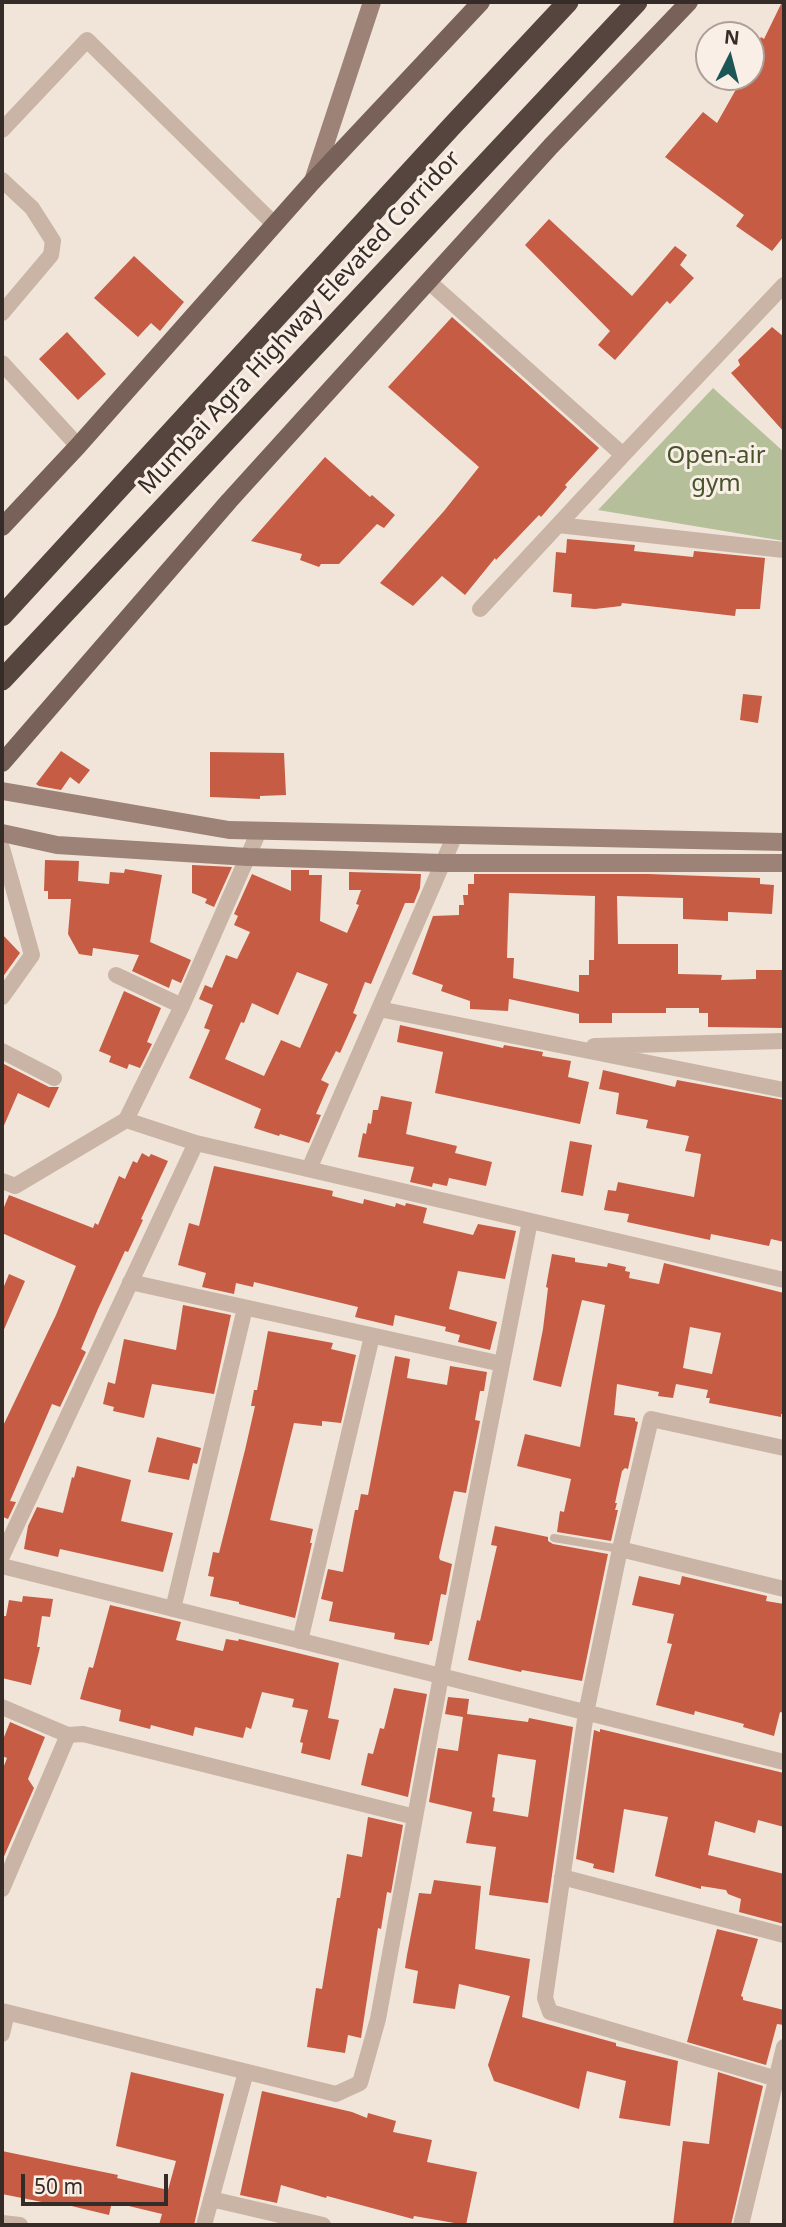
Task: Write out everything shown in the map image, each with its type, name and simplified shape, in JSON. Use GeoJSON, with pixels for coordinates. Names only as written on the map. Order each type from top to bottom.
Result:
{"type":"FeatureCollection","features":[{"type":"Feature","properties":{"kind":"highway","name":"Mumbai Agra Highway Elevated Corridor"},"geometry":{"type":"LineString","coordinates":[[2,616],[568,2]]}},
{"type":"Feature","properties":{"kind":"highway","name":"Mumbai Agra Highway Elevated Corridor"},"geometry":{"type":"LineString","coordinates":[[2,680],[637,2]]}},
{"type":"Feature","properties":{"kind":"main road"},"geometry":{"type":"LineString","coordinates":[[2,527],[78,446],[313,181],[481,2]]}},
{"type":"Feature","properties":{"kind":"main road"},"geometry":{"type":"LineString","coordinates":[[2,763],[229,501],[551,146],[690,2]]}},
{"type":"Feature","properties":{"kind":"street"},"geometry":{"type":"LineString","coordinates":[[313,181],[372,2]]}},
{"type":"Feature","properties":{"kind":"street"},"geometry":{"type":"LineString","coordinates":[[2,130],[87,40],[274,224]]}},
{"type":"Feature","properties":{"kind":"street"},"geometry":{"type":"LineString","coordinates":[[2,180],[32,208],[52,241],[51,255],[2,313]]}},
{"type":"Feature","properties":{"kind":"street"},"geometry":{"type":"LineString","coordinates":[[428,281],[623,455]]}},
{"type":"Feature","properties":{"kind":"street"},"geometry":{"type":"LineString","coordinates":[[480,609],[784,285]]}},
{"type":"Feature","properties":{"kind":"street"},"geometry":{"type":"LineString","coordinates":[[2,363],[78,446]]}},
{"type":"Feature","properties":{"kind":"street"},"geometry":{"type":"LineString","coordinates":[[558,525],[784,550]]}},
{"type":"Feature","properties":{"kind":"street"},"geometry":{"type":"LineString","coordinates":[[2,791],[229,830],[784,842]]}},
{"type":"Feature","properties":{"kind":"street"},"geometry":{"type":"LineString","coordinates":[[2,1181],[15,1186],[126,1120],[182,1006],[259,831]]}},
{"type":"Feature","properties":{"kind":"street"},"geometry":{"type":"LineString","coordinates":[[2,833],[57,845],[248,857],[443,863],[784,863]]}},
{"type":"Feature","properties":{"kind":"street"},"geometry":{"type":"LineString","coordinates":[[309,1169],[455,835]]}},
{"type":"Feature","properties":{"kind":"street"},"geometry":{"type":"LineString","coordinates":[[2,848],[32,955],[2,997]]}},
{"type":"Feature","properties":{"kind":"street"},"geometry":{"type":"LineString","coordinates":[[116,975],[182,1006]]}},
{"type":"Feature","properties":{"kind":"street"},"geometry":{"type":"LineString","coordinates":[[379,1009],[784,1090]]}},
{"type":"Feature","properties":{"kind":"street"},"geometry":{"type":"LineString","coordinates":[[565,1046],[784,1041]]}},
{"type":"Feature","properties":{"kind":"street"},"geometry":{"type":"LineString","coordinates":[[2,1051],[54,1078]]}},
{"type":"Feature","properties":{"kind":"street"},"geometry":{"type":"LineString","coordinates":[[126,1120],[195,1143],[784,1280]]}},
{"type":"Feature","properties":{"kind":"street"},"geometry":{"type":"LineString","coordinates":[[2,1556],[195,1143]]}},
{"type":"Feature","properties":{"kind":"street"},"geometry":{"type":"LineString","coordinates":[[2,2034],[5,2012],[336,2094],[360,2083],[378,2019],[441,1676],[530,1221]]}},
{"type":"Feature","properties":{"kind":"street"},"geometry":{"type":"LineString","coordinates":[[130,1282],[502,1364]]}},
{"type":"Feature","properties":{"kind":"street"},"geometry":{"type":"LineString","coordinates":[[173,1609],[244,1308]]}},
{"type":"Feature","properties":{"kind":"street"},"geometry":{"type":"LineString","coordinates":[[300,1641],[372,1336]]}},
{"type":"Feature","properties":{"kind":"street"},"geometry":{"type":"LineString","coordinates":[[780,2080],[550,2012],[545,1998],[586,1713],[620,1549],[651,1419],[784,1448]]}},
{"type":"Feature","properties":{"kind":"street"},"geometry":{"type":"LineString","coordinates":[[620,1549],[784,1589]]}},
{"type":"Feature","properties":{"kind":"street"},"geometry":{"type":"LineString","coordinates":[[2,1566],[784,1762]]}},
{"type":"Feature","properties":{"kind":"street"},"geometry":{"type":"LineString","coordinates":[[2,1707],[68,1735],[83,1734],[415,1817]]}},
{"type":"Feature","properties":{"kind":"street"},"geometry":{"type":"LineString","coordinates":[[2,1889],[68,1735]]}},
{"type":"Feature","properties":{"kind":"street"},"geometry":{"type":"LineString","coordinates":[[562,1877],[784,1935]]}},
{"type":"Feature","properties":{"kind":"street"},"geometry":{"type":"LineString","coordinates":[[741,2225],[780,2080],[784,2047]]}},
{"type":"Feature","properties":{"kind":"street"},"geometry":{"type":"LineString","coordinates":[[204,2225],[246,2072]]}},
{"type":"Feature","properties":{"kind":"street"},"geometry":{"type":"LineString","coordinates":[[211,2199],[323,2225]]}},
{"type":"Feature","properties":{"kind":"street"},"geometry":{"type":"LineString","coordinates":[[2,2223],[20,2225]]}},
{"type":"Feature","properties":{"kind":"lane"},"geometry":{"type":"LineString","coordinates":[[554,1538],[620,1549]]}},
{"type":"Feature","properties":{"kind":"green space","name":"Open-air gym"},"geometry":{"type":"Polygon","coordinates":[[[713,388],[784,452],[784,541],[598,510],[713,388]]]}},
{"type":"Feature","properties":{"kind":"building"},"geometry":{"type":"Polygon","coordinates":[[[784,2],[784,236],[772,251],[736,226],[744,215],[665,157],[703,112],[717,123],[735,91],[765,91],[765,37],[784,2]]]}},
{"type":"Feature","properties":{"kind":"building"},"geometry":{"type":"Polygon","coordinates":[[[549,219],[632,296],[675,246],[687,255],[680,265],[694,278],[670,304],[667,301],[615,360],[598,345],[610,331],[525,245],[549,219]]]}},
{"type":"Feature","properties":{"kind":"building"},"geometry":{"type":"Polygon","coordinates":[[[134,256],[184,302],[160,331],[151,323],[138,337],[94,298],[134,256]]]}},
{"type":"Feature","properties":{"kind":"building"},"geometry":{"type":"Polygon","coordinates":[[[452,317],[599,448],[565,485],[567,487],[541,517],[539,515],[496,560],[495,558],[465,595],[442,576],[413,606],[380,583],[479,467],[388,387],[452,317]]]}},
{"type":"Feature","properties":{"kind":"building"},"geometry":{"type":"Polygon","coordinates":[[[772,327],[784,337],[784,432],[731,373],[740,365],[738,360],[772,327]]]}},
{"type":"Feature","properties":{"kind":"building"},"geometry":{"type":"Polygon","coordinates":[[[67,332],[106,374],[78,400],[39,359],[67,332]]]}},
{"type":"Feature","properties":{"kind":"building"},"geometry":{"type":"Polygon","coordinates":[[[325,457],[395,515],[384,528],[377,524],[339,564],[321,564],[319,567],[300,560],[302,554],[251,541],[325,457]]]}},
{"type":"Feature","properties":{"kind":"building"},"geometry":{"type":"Polygon","coordinates":[[[567,539],[635,545],[634,551],[693,557],[694,551],[765,558],[760,609],[736,609],[735,616],[622,603],[621,606],[595,609],[571,607],[572,594],[553,592],[556,552],[566,553],[567,539]]]}},
{"type":"Feature","properties":{"kind":"building"},"geometry":{"type":"Polygon","coordinates":[[[743,694],[762,696],[758,723],[740,720],[743,694]]]}},
{"type":"Feature","properties":{"kind":"building"},"geometry":{"type":"Polygon","coordinates":[[[61,751],[90,770],[79,784],[70,777],[61,790],[36,784],[61,751]]]}},
{"type":"Feature","properties":{"kind":"building"},"geometry":{"type":"Polygon","coordinates":[[[210,752],[284,753],[286,795],[260,796],[260,799],[210,797],[210,752]]]}},
{"type":"Feature","properties":{"kind":"building"},"geometry":{"type":"Polygon","coordinates":[[[45,860],[79,861],[78,881],[109,884],[110,872],[124,873],[125,869],[162,875],[150,942],[191,960],[181,983],[172,979],[169,988],[132,971],[139,955],[93,948],[92,956],[79,954],[68,934],[71,899],[48,899],[48,891],[44,891],[45,860]]]}},
{"type":"Feature","properties":{"kind":"building"},"geometry":{"type":"Polygon","coordinates":[[[192,865],[232,867],[214,907],[205,903],[207,899],[192,893],[192,865]]]}},
{"type":"Feature","properties":{"kind":"building"},"geometry":{"type":"Polygon","coordinates":[[[291,870],[309,870],[309,875],[322,875],[320,921],[347,933],[359,905],[356,904],[361,890],[349,890],[349,872],[421,874],[420,888],[414,903],[405,903],[371,984],[365,982],[353,1013],[357,1015],[340,1053],[336,1051],[321,1080],[329,1084],[316,1114],[321,1115],[309,1143],[254,1128],[261,1109],[189,1078],[210,1030],[204,1028],[213,1005],[199,999],[205,985],[212,988],[226,955],[237,959],[250,932],[234,925],[238,916],[234,914],[252,874],[291,891],[291,870]],[[297,972],[278,1015],[252,1003],[225,1059],[264,1076],[281,1040],[300,1048],[328,984],[297,972]]]}},
{"type":"Feature","properties":{"kind":"building"},"geometry":{"type":"Polygon","coordinates":[[[474,874],[648,874],[760,878],[760,884],[774,885],[772,914],[728,912],[728,921],[683,919],[683,898],[617,896],[618,944],[678,944],[678,974],[722,975],[721,980],[756,979],[756,970],[783,970],[783,1028],[708,1027],[708,1013],[699,1013],[699,1008],[666,1008],[666,1013],[612,1013],[612,1023],[579,1023],[579,1014],[509,999],[508,1011],[470,1009],[470,1001],[441,991],[443,985],[412,974],[433,916],[459,915],[459,905],[464,905],[463,895],[468,895],[468,884],[474,884],[474,874]],[[509,893],[507,958],[514,958],[513,978],[579,992],[579,975],[589,975],[589,960],[594,960],[595,896],[509,893]]]}},
{"type":"Feature","properties":{"kind":"building"},"geometry":{"type":"Polygon","coordinates":[[[2,934],[20,953],[2,978],[2,934]]]}},
{"type":"Feature","properties":{"kind":"building"},"geometry":{"type":"Polygon","coordinates":[[[124,991],[161,1008],[147,1042],[152,1044],[140,1068],[129,1064],[127,1069],[109,1062],[111,1056],[99,1051],[124,991]]]}},
{"type":"Feature","properties":{"kind":"building"},"geometry":{"type":"Polygon","coordinates":[[[400,1025],[503,1048],[504,1045],[543,1052],[542,1056],[571,1061],[568,1077],[589,1082],[580,1124],[435,1093],[443,1052],[397,1042],[400,1025]]]}},
{"type":"Feature","properties":{"kind":"building"},"geometry":{"type":"Polygon","coordinates":[[[2,1063],[49,1087],[59,1087],[49,1108],[18,1093],[2,1130],[2,1063]]]}},
{"type":"Feature","properties":{"kind":"building"},"geometry":{"type":"Polygon","coordinates":[[[603,1070],[675,1087],[677,1080],[784,1100],[784,1242],[771,1239],[769,1246],[711,1234],[710,1240],[627,1222],[629,1214],[604,1210],[608,1190],[616,1191],[618,1182],[694,1197],[701,1154],[685,1151],[689,1136],[646,1128],[648,1120],[616,1114],[619,1093],[599,1089],[603,1070]]]}},
{"type":"Feature","properties":{"kind":"building"},"geometry":{"type":"Polygon","coordinates":[[[381,1096],[412,1102],[406,1134],[457,1146],[455,1153],[492,1162],[486,1186],[449,1178],[447,1186],[433,1183],[432,1187],[410,1182],[414,1167],[358,1157],[363,1133],[366,1134],[368,1123],[371,1124],[373,1110],[378,1110],[381,1096]]]}},
{"type":"Feature","properties":{"kind":"building"},"geometry":{"type":"Polygon","coordinates":[[[570,1141],[592,1145],[583,1196],[561,1192],[570,1141]]]}},
{"type":"Feature","properties":{"kind":"building"},"geometry":{"type":"Polygon","coordinates":[[[142,1153],[168,1161],[128,1252],[125,1251],[98,1309],[81,1349],[86,1352],[60,1407],[52,1404],[10,1501],[16,1502],[8,1519],[2,1519],[2,1428],[56,1315],[76,1266],[2,1233],[2,1212],[9,1195],[93,1228],[95,1223],[98,1225],[119,1176],[125,1179],[133,1161],[137,1163],[142,1153]]]}},
{"type":"Feature","properties":{"kind":"building"},"geometry":{"type":"Polygon","coordinates":[[[214,1166],[333,1191],[332,1196],[363,1204],[364,1199],[395,1207],[396,1203],[405,1206],[406,1203],[427,1208],[423,1223],[473,1235],[478,1224],[516,1231],[505,1279],[458,1271],[449,1309],[497,1322],[490,1350],[458,1342],[460,1335],[445,1331],[446,1327],[395,1315],[393,1326],[355,1317],[358,1307],[254,1282],[253,1287],[236,1283],[234,1294],[202,1287],[206,1273],[178,1265],[189,1223],[199,1226],[214,1166]]]}},
{"type":"Feature","properties":{"kind":"building"},"geometry":{"type":"Polygon","coordinates":[[[552,1254],[575,1258],[575,1262],[607,1267],[608,1263],[626,1267],[625,1271],[630,1272],[629,1278],[659,1284],[664,1263],[784,1293],[784,1414],[781,1414],[781,1417],[709,1403],[710,1398],[706,1398],[708,1390],[676,1384],[673,1398],[658,1396],[659,1392],[617,1384],[614,1415],[635,1418],[638,1422],[628,1469],[622,1471],[615,1503],[615,1510],[618,1510],[611,1541],[557,1532],[560,1511],[564,1512],[571,1479],[517,1466],[525,1434],[580,1447],[605,1305],[582,1300],[561,1387],[533,1380],[543,1329],[552,1254]],[[690,1327],[683,1368],[712,1374],[721,1333],[690,1327]]]}},
{"type":"Feature","properties":{"kind":"building"},"geometry":{"type":"Polygon","coordinates":[[[9,1274],[25,1281],[2,1334],[2,1291],[9,1274]]]}},
{"type":"Feature","properties":{"kind":"building"},"geometry":{"type":"Polygon","coordinates":[[[183,1305],[231,1315],[214,1394],[152,1384],[144,1418],[113,1411],[114,1407],[103,1404],[108,1382],[115,1384],[124,1339],[176,1350],[183,1305]]]}},
{"type":"Feature","properties":{"kind":"building"},"geometry":{"type":"Polygon","coordinates":[[[268,1331],[333,1343],[331,1349],[356,1355],[341,1423],[322,1421],[322,1426],[294,1423],[270,1520],[313,1529],[295,1618],[210,1596],[214,1577],[208,1576],[213,1552],[219,1553],[245,1450],[255,1406],[251,1406],[254,1390],[257,1390],[268,1331]]]}},
{"type":"Feature","properties":{"kind":"building"},"geometry":{"type":"Polygon","coordinates":[[[395,1356],[410,1359],[407,1378],[447,1385],[450,1366],[487,1372],[484,1391],[480,1391],[475,1420],[480,1421],[466,1493],[454,1491],[439,1557],[440,1560],[452,1564],[446,1595],[441,1594],[429,1645],[394,1639],[395,1633],[329,1621],[333,1602],[321,1599],[328,1569],[343,1572],[355,1510],[358,1510],[361,1494],[368,1495],[395,1356]]]}},
{"type":"Feature","properties":{"kind":"building"},"geometry":{"type":"Polygon","coordinates":[[[157,1437],[201,1448],[197,1464],[193,1463],[189,1480],[148,1472],[157,1437]]]}},
{"type":"Feature","properties":{"kind":"building"},"geometry":{"type":"Polygon","coordinates":[[[77,1466],[131,1480],[121,1521],[173,1533],[163,1572],[60,1549],[58,1557],[24,1549],[28,1526],[37,1507],[63,1513],[77,1466]]]}},
{"type":"Feature","properties":{"kind":"building"},"geometry":{"type":"Polygon","coordinates":[[[495,1526],[548,1537],[548,1541],[553,1544],[608,1554],[582,1681],[522,1670],[521,1672],[468,1660],[497,1546],[491,1545],[495,1526]]]}},
{"type":"Feature","properties":{"kind":"building"},"geometry":{"type":"Polygon","coordinates":[[[639,1576],[680,1585],[682,1576],[767,1596],[766,1601],[784,1604],[784,1713],[780,1712],[774,1736],[743,1727],[744,1724],[695,1711],[694,1715],[656,1705],[672,1644],[667,1643],[674,1614],[632,1605],[639,1576]]]}},
{"type":"Feature","properties":{"kind":"building"},"geometry":{"type":"Polygon","coordinates":[[[23,1596],[53,1599],[50,1617],[42,1616],[37,1647],[40,1647],[31,1685],[2,1678],[2,1616],[6,1616],[9,1600],[22,1602],[23,1596]]]}},
{"type":"Feature","properties":{"kind":"building"},"geometry":{"type":"Polygon","coordinates":[[[110,1605],[181,1622],[176,1640],[223,1651],[226,1639],[239,1639],[339,1663],[328,1718],[339,1720],[330,1760],[301,1753],[303,1743],[300,1742],[308,1710],[292,1707],[294,1699],[262,1692],[251,1729],[246,1727],[243,1738],[195,1727],[193,1736],[151,1725],[150,1729],[119,1721],[121,1710],[80,1699],[89,1667],[93,1668],[110,1605]]]}},
{"type":"Feature","properties":{"kind":"building"},"geometry":{"type":"Polygon","coordinates":[[[394,1688],[427,1694],[408,1797],[361,1785],[368,1753],[373,1754],[380,1728],[384,1729],[394,1688]]]}},
{"type":"Feature","properties":{"kind":"building"},"geometry":{"type":"Polygon","coordinates":[[[448,1697],[469,1699],[467,1714],[528,1722],[529,1718],[573,1727],[548,1903],[489,1895],[496,1847],[466,1843],[472,1812],[429,1802],[438,1748],[458,1751],[463,1717],[445,1714],[448,1697]],[[498,1754],[492,1797],[495,1798],[493,1811],[528,1817],[536,1760],[498,1754]]]}},
{"type":"Feature","properties":{"kind":"building"},"geometry":{"type":"Polygon","coordinates":[[[10,1722],[45,1737],[28,1779],[34,1788],[2,1861],[2,1771],[7,1758],[2,1756],[2,1742],[10,1722]]]}},
{"type":"Feature","properties":{"kind":"building"},"geometry":{"type":"Polygon","coordinates":[[[600,1729],[784,1773],[784,1827],[758,1820],[755,1833],[715,1821],[708,1855],[784,1874],[784,1924],[739,1912],[741,1899],[728,1894],[726,1890],[701,1886],[701,1889],[655,1876],[668,1817],[624,1809],[614,1873],[593,1868],[594,1864],[576,1859],[594,1730],[600,1732],[600,1729]]]}},
{"type":"Feature","properties":{"kind":"building"},"geometry":{"type":"Polygon","coordinates":[[[368,1817],[403,1825],[391,1893],[387,1892],[381,1929],[378,1928],[361,2038],[348,2035],[345,2053],[307,2047],[316,1988],[322,1989],[347,1854],[362,1857],[368,1817]]]}},
{"type":"Feature","properties":{"kind":"building"},"geometry":{"type":"Polygon","coordinates":[[[434,1880],[481,1886],[475,1949],[530,1959],[522,2017],[616,2043],[616,2046],[678,2061],[670,2126],[619,2118],[626,2081],[587,2071],[579,2109],[494,2081],[488,2065],[510,1996],[459,1984],[455,2009],[413,2003],[418,1971],[405,1968],[407,1955],[419,1893],[431,1894],[434,1880]]]}},
{"type":"Feature","properties":{"kind":"building"},"geometry":{"type":"Polygon","coordinates":[[[717,1929],[758,1939],[741,1996],[743,2000],[784,2010],[784,2025],[777,2024],[766,2065],[687,2042],[717,1929]]]}},
{"type":"Feature","properties":{"kind":"building"},"geometry":{"type":"Polygon","coordinates":[[[131,2072],[224,2094],[194,2225],[159,2225],[162,2214],[112,2202],[109,2215],[2,2194],[2,2151],[118,2175],[117,2178],[168,2190],[176,2161],[116,2146],[131,2072]]]}},
{"type":"Feature","properties":{"kind":"building"},"geometry":{"type":"Polygon","coordinates":[[[718,2072],[763,2086],[731,2225],[673,2225],[683,2141],[709,2144],[718,2072]]]}},
{"type":"Feature","properties":{"kind":"building"},"geometry":{"type":"Polygon","coordinates":[[[262,2091],[367,2118],[368,2113],[396,2121],[393,2132],[432,2140],[427,2162],[477,2172],[466,2225],[414,2216],[413,2219],[281,2185],[277,2203],[240,2195],[262,2091]]]}}]}
